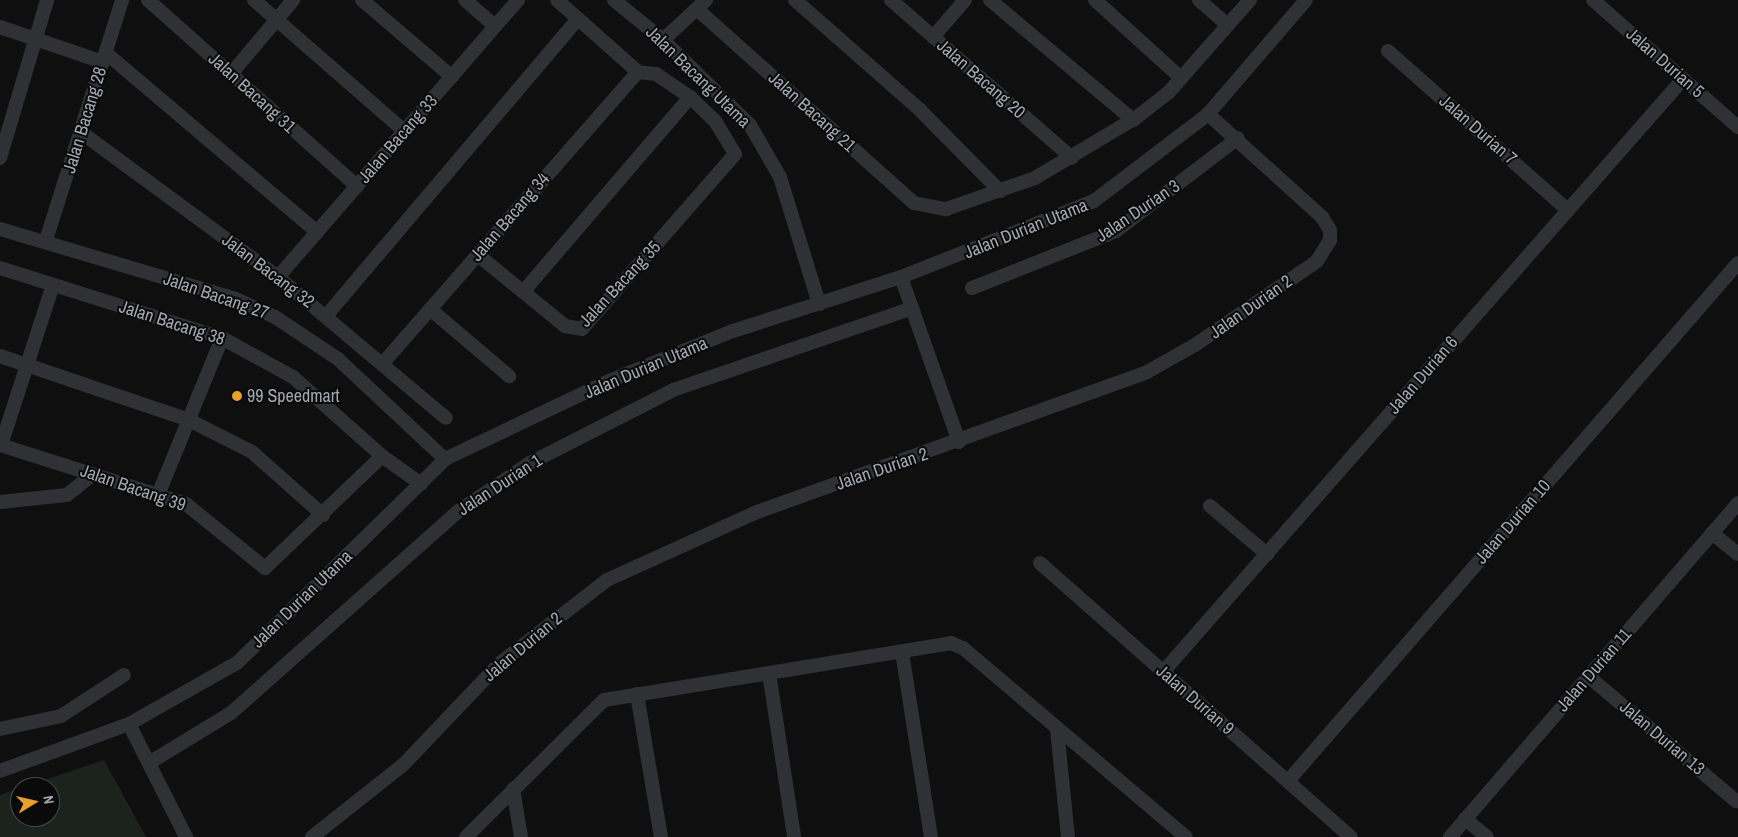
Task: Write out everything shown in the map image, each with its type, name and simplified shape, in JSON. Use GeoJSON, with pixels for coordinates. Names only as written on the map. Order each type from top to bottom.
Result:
{"type":"FeatureCollection","features":[{"type":"Feature","properties":{"kind":"street"},"geometry":{"type":"LineString","coordinates":[[0,158],[47,0]]}},
{"type":"Feature","properties":{"kind":"street","name":"Jalan Bacang 28"},"geometry":{"type":"LineString","coordinates":[[46,240],[82,133],[122,0]]}},
{"type":"Feature","properties":{"kind":"street","name":"Jalan Bacang 31"},"geometry":{"type":"LineString","coordinates":[[148,0],[357,186]]}},
{"type":"Feature","properties":{"kind":"street"},"geometry":{"type":"LineString","coordinates":[[254,0],[404,131]]}},
{"type":"Feature","properties":{"kind":"street"},"geometry":{"type":"LineString","coordinates":[[231,74],[292,0]]}},
{"type":"Feature","properties":{"kind":"street"},"geometry":{"type":"LineString","coordinates":[[362,0],[452,76]]}},
{"type":"Feature","properties":{"kind":"street"},"geometry":{"type":"LineString","coordinates":[[465,0],[495,26]]}},
{"type":"Feature","properties":{"kind":"street","name":"Jalan Bacang 33"},"geometry":{"type":"LineString","coordinates":[[278,277],[518,0]]}},
{"type":"Feature","properties":{"kind":"street"},"geometry":{"type":"LineString","coordinates":[[523,292],[690,97],[658,75],[638,72],[556,0]]}},
{"type":"Feature","properties":{"kind":"street","name":"Jalan Bacang Utama"},"geometry":{"type":"LineString","coordinates":[[614,0],[662,40],[750,125],[766,150],[794,218],[819,304]]}},
{"type":"Feature","properties":{"kind":"street"},"geometry":{"type":"LineString","coordinates":[[795,0],[920,110],[1000,191],[1072,158],[1133,120],[1181,78],[1250,0]]}},
{"type":"Feature","properties":{"kind":"street","name":"Jalan Bacang 20"},"geometry":{"type":"LineString","coordinates":[[891,0],[1072,158]]}},
{"type":"Feature","properties":{"kind":"street"},"geometry":{"type":"LineString","coordinates":[[933,37],[965,0]]}},
{"type":"Feature","properties":{"kind":"street"},"geometry":{"type":"LineString","coordinates":[[990,0],[1133,120]]}},
{"type":"Feature","properties":{"kind":"street"},"geometry":{"type":"LineString","coordinates":[[1095,0],[1181,78]]}},
{"type":"Feature","properties":{"kind":"street"},"geometry":{"type":"LineString","coordinates":[[1199,0],[1228,25]]}},
{"type":"Feature","properties":{"kind":"street","name":"Jalan Durian 5"},"geometry":{"type":"LineString","coordinates":[[1593,0],[1738,127]]}},
{"type":"Feature","properties":{"kind":"street","name":"Jalan Durian Utama"},"geometry":{"type":"LineString","coordinates":[[0,771],[129,724],[237,663],[445,459],[609,382],[734,332],[901,278],[1094,201],[1208,114],[1303,1]]}},
{"type":"Feature","properties":{"kind":"street"},"geometry":{"type":"LineString","coordinates":[[662,40],[702,5]]}},
{"type":"Feature","properties":{"kind":"street","name":"Jalan Bacang 21"},"geometry":{"type":"LineString","coordinates":[[702,5],[914,203],[930,208],[954,207],[1000,191]]}},
{"type":"Feature","properties":{"kind":"street"},"geometry":{"type":"LineString","coordinates":[[326,316],[578,19]]}},
{"type":"Feature","properties":{"kind":"street"},"geometry":{"type":"LineString","coordinates":[[0,27],[104,57],[317,232]]}},
{"type":"Feature","properties":{"kind":"street","name":"Jalan Durian 7"},"geometry":{"type":"LineString","coordinates":[[1388,51],[1568,210]]}},
{"type":"Feature","properties":{"kind":"street","name":"Jalan Bacang 34"},"geometry":{"type":"LineString","coordinates":[[383,363],[638,72]]}},
{"type":"Feature","properties":{"kind":"street","name":"Jalan Durian 6"},"geometry":{"type":"LineString","coordinates":[[1164,672],[1682,78]]}},
{"type":"Feature","properties":{"kind":"street","name":"Jalan Bacang 35"},"geometry":{"type":"LineString","coordinates":[[478,255],[565,326],[582,329],[726,166],[734,147],[690,97]]}},
{"type":"Feature","properties":{"kind":"street","name":"Jalan Durian 2"},"geometry":{"type":"LineString","coordinates":[[312,837],[397,771],[500,663],[607,580],[756,512],[959,442],[1170,362],[1327,252],[1330,230],[1322,217],[1238,138],[1208,114]]}},
{"type":"Feature","properties":{"kind":"street","name":"Jalan Bacang 32"},"geometry":{"type":"LineString","coordinates":[[82,133],[278,277],[383,363],[446,418]]}},
{"type":"Feature","properties":{"kind":"street","name":"Jalan Durian 3"},"geometry":{"type":"LineString","coordinates":[[972,288],[1116,231],[1238,138]]}},
{"type":"Feature","properties":{"kind":"street","name":"Jalan Bacang 27"},"geometry":{"type":"LineString","coordinates":[[0,229],[46,240],[236,299],[275,317],[338,360],[445,459]]}},
{"type":"Feature","properties":{"kind":"street","name":"Jalan Durian 10"},"geometry":{"type":"LineString","coordinates":[[1288,782],[1738,263]]}},
{"type":"Feature","properties":{"kind":"street","name":"Jalan Bacang 38"},"geometry":{"type":"LineString","coordinates":[[0,268],[222,338],[293,377],[382,456],[421,484]]}},
{"type":"Feature","properties":{"kind":"street"},"geometry":{"type":"LineString","coordinates":[[901,278],[959,442]]}},
{"type":"Feature","properties":{"kind":"street"},"geometry":{"type":"LineString","coordinates":[[0,445],[53,285]]}},
{"type":"Feature","properties":{"kind":"street","name":"Jalan Durian 1"},"geometry":{"type":"LineString","coordinates":[[149,763],[231,713],[457,512],[530,463],[672,390],[912,308]]}},
{"type":"Feature","properties":{"kind":"street"},"geometry":{"type":"LineString","coordinates":[[430,309],[509,376]]}},
{"type":"Feature","properties":{"kind":"street"},"geometry":{"type":"LineString","coordinates":[[158,495],[222,338]]}},
{"type":"Feature","properties":{"kind":"street"},"geometry":{"type":"LineString","coordinates":[[0,356],[189,420],[252,452],[323,515]]}},
{"type":"Feature","properties":{"kind":"street","name":"Jalan Bacang 39"},"geometry":{"type":"LineString","coordinates":[[0,445],[186,504],[265,568],[323,515],[382,456]]}},
{"type":"Feature","properties":{"kind":"street"},"geometry":{"type":"LineString","coordinates":[[0,502],[67,494],[93,474]]}},
{"type":"Feature","properties":{"kind":"street","name":"Jalan Durian 11"},"geometry":{"type":"LineString","coordinates":[[1450,837],[1738,503]]}},
{"type":"Feature","properties":{"kind":"street"},"geometry":{"type":"LineString","coordinates":[[1210,506],[1267,554]]}},
{"type":"Feature","properties":{"kind":"street"},"geometry":{"type":"LineString","coordinates":[[1712,533],[1738,554]]}},
{"type":"Feature","properties":{"kind":"street","name":"Jalan Durian 9"},"geometry":{"type":"LineString","coordinates":[[1040,564],[1350,837]]}},
{"type":"Feature","properties":{"kind":"street"},"geometry":{"type":"LineString","coordinates":[[466,837],[598,702],[637,694],[902,652],[959,645],[1186,837]]}},
{"type":"Feature","properties":{"kind":"street"},"geometry":{"type":"LineString","coordinates":[[902,652],[931,837]]}},
{"type":"Feature","properties":{"kind":"street"},"geometry":{"type":"LineString","coordinates":[[769,673],[794,837]]}},
{"type":"Feature","properties":{"kind":"street"},"geometry":{"type":"LineString","coordinates":[[0,729],[59,717],[124,676]]}},
{"type":"Feature","properties":{"kind":"street","name":"Jalan Durian 13"},"geometry":{"type":"LineString","coordinates":[[1588,676],[1736,801]]}},
{"type":"Feature","properties":{"kind":"street"},"geometry":{"type":"LineString","coordinates":[[637,694],[661,837]]}},
{"type":"Feature","properties":{"kind":"street"},"geometry":{"type":"LineString","coordinates":[[129,724],[186,837]]}},
{"type":"Feature","properties":{"kind":"street"},"geometry":{"type":"LineString","coordinates":[[1057,729],[1068,837]]}},
{"type":"Feature","properties":{"kind":"street"},"geometry":{"type":"LineString","coordinates":[[513,789],[521,837]]}},
{"type":"Feature","properties":{"kind":"street"},"geometry":{"type":"LineString","coordinates":[[1465,819],[1487,837]]}},
{"type":"Feature","properties":{"kind":"shaded area"},"geometry":{"type":"Polygon","coordinates":[[[104,760],[146,837],[0,837],[0,795],[10,792],[10,827],[60,827],[60,777],[54,777],[104,760]]]}},
{"type":"Feature","properties":{"kind":"place","name":"99 Speedmart"},"geometry":{"type":"Point","coordinates":[237,396]}}]}
